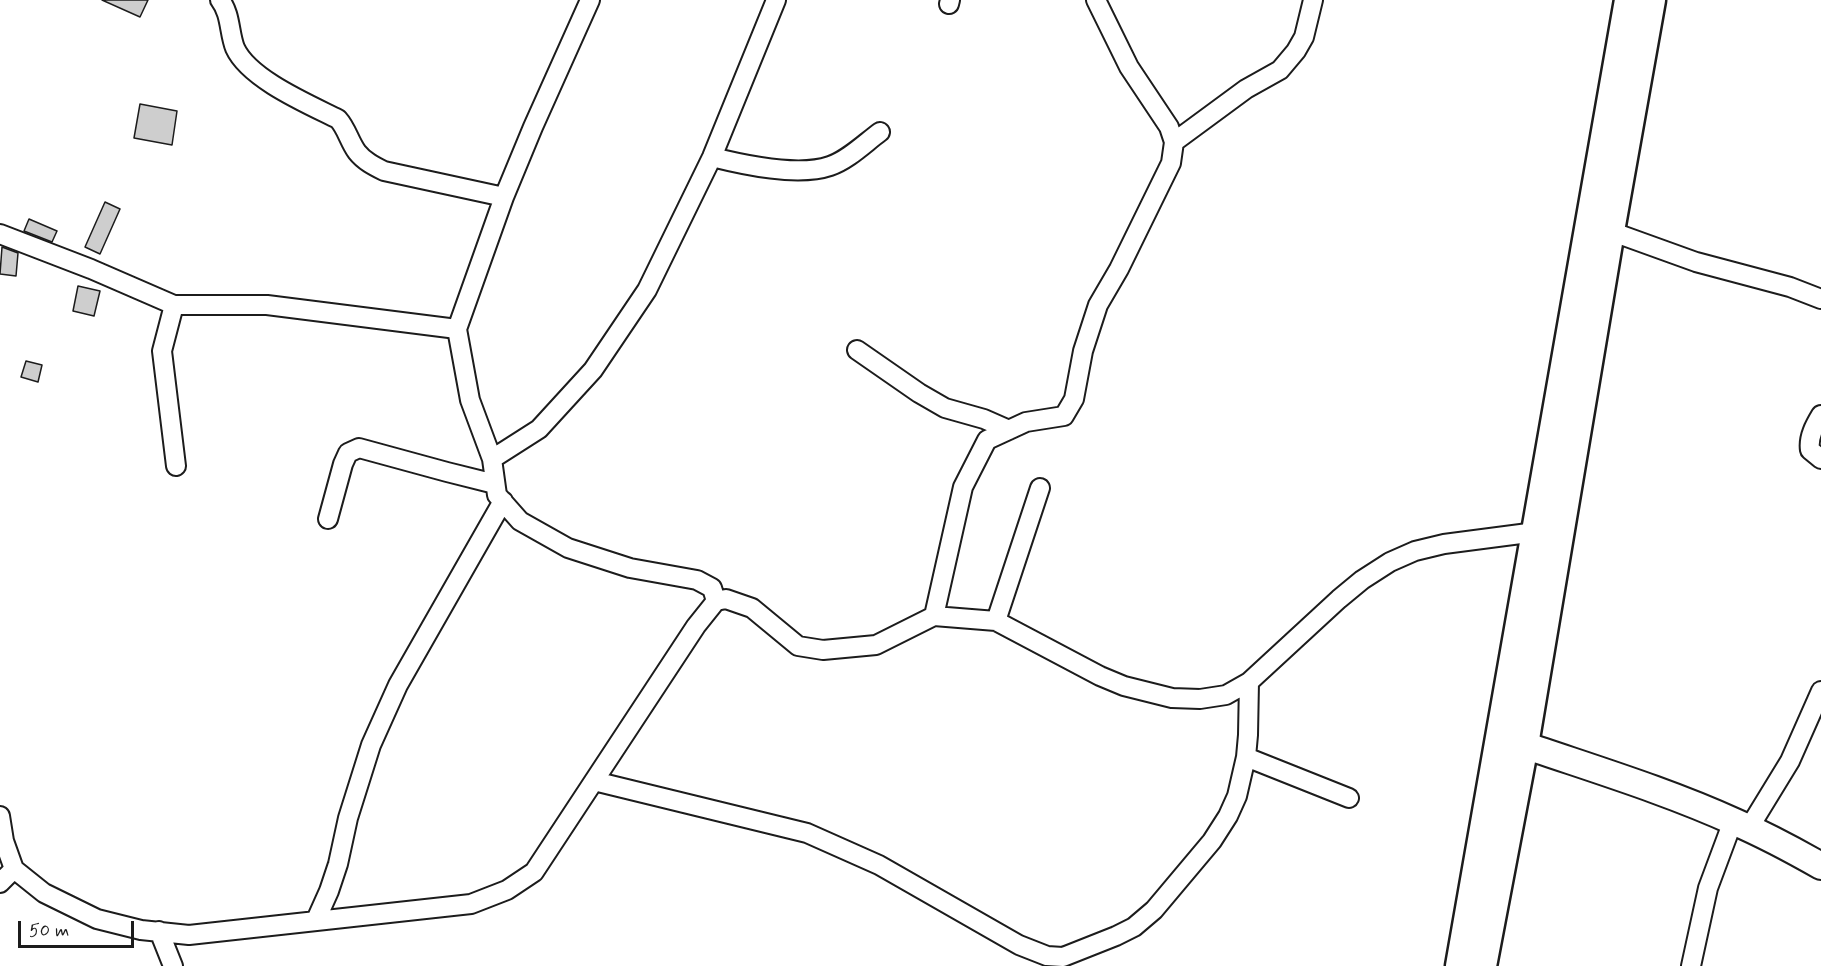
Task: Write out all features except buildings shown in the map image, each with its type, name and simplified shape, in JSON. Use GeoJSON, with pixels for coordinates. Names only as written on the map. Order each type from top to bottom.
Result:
{"type":"FeatureCollection","features":[{"type":"Feature","properties":{"kind":"main road"},"geometry":{"type":"LineString","coordinates":[[1460,966],[1629,0]]}},
{"type":"Feature","properties":{"kind":"main road"},"geometry":{"type":"LineString","coordinates":[[1482,966],[1524,745],[1651,0]]}},
{"type":"Feature","properties":{"kind":"street"},"geometry":{"type":"LineString","coordinates":[[220,0],[225,7],[235,47],[243,62],[257,75],[338,119],[357,152],[368,163],[384,171],[504,197]]}},
{"type":"Feature","properties":{"kind":"street"},"geometry":{"type":"LineString","coordinates":[[590,0],[504,197],[457,329],[470,400],[492,459],[497,495],[520,521],[568,548],[630,568],[697,579],[712,588],[716,601]]}},
{"type":"Feature","properties":{"kind":"street"},"geometry":{"type":"LineString","coordinates":[[492,459],[539,429],[593,369],[647,290],[712,157],[776,0]]}},
{"type":"Feature","properties":{"kind":"street"},"geometry":{"type":"LineString","coordinates":[[934,616],[963,487],[987,440],[1026,422],[1064,416],[1074,399],[1083,351],[1098,305],[1119,270],[1171,163],[1174,142],[1169,127],[1130,67],[1096,0]]}},
{"type":"Feature","properties":{"kind":"street"},"geometry":{"type":"LineString","coordinates":[[1174,142],[1246,88],[1280,70],[1304,37],[1313,0]]}},
{"type":"Feature","properties":{"kind":"street"},"geometry":{"type":"LineString","coordinates":[[712,157],[752,167],[810,170],[832,165],[880,132]]}},
{"type":"Feature","properties":{"kind":"street"},"geometry":{"type":"LineString","coordinates":[[1610,231],[1696,262],[1790,287],[1821,299]]}},
{"type":"Feature","properties":{"kind":"street"},"geometry":{"type":"LineString","coordinates":[[0,234],[91,269],[174,305],[267,305],[457,329]]}},
{"type":"Feature","properties":{"kind":"street"},"geometry":{"type":"LineString","coordinates":[[174,305],[162,351],[176,466]]}},
{"type":"Feature","properties":{"kind":"street"},"geometry":{"type":"LineString","coordinates":[[857,350],[945,408],[984,418],[1009,430]]}},
{"type":"Feature","properties":{"kind":"street"},"geometry":{"type":"LineString","coordinates":[[1821,415],[1813,429],[1809,444],[1810,450],[1821,459]]}},
{"type":"Feature","properties":{"kind":"street"},"geometry":{"type":"LineString","coordinates":[[328,519],[343,464],[348,453],[359,448],[495,484]]}},
{"type":"Feature","properties":{"kind":"street"},"geometry":{"type":"LineString","coordinates":[[996,621],[1040,488]]}},
{"type":"Feature","properties":{"kind":"street"},"geometry":{"type":"LineString","coordinates":[[316,920],[338,864],[348,818],[371,745],[398,686],[502,501]]}},
{"type":"Feature","properties":{"kind":"street"},"geometry":{"type":"LineString","coordinates":[[0,816],[4,841],[14,869],[44,893],[97,918],[141,930],[189,934],[471,904],[507,890],[534,872],[696,626],[716,601],[726,599],[752,608],[798,645],[823,650],[876,645],[934,616],[996,621],[1100,676],[1124,686],[1172,698],[1200,699],[1226,695],[1248,682],[1339,599],[1362,580],[1390,562],[1415,551],[1444,544],[1536,532]]}},
{"type":"Feature","properties":{"kind":"street"},"geometry":{"type":"LineString","coordinates":[[594,781],[807,833],[879,865],[1019,945],[1047,956],[1063,957],[1134,927],[1154,910],[1212,841],[1228,816],[1237,796],[1246,757],[1248,682]]}},
{"type":"Feature","properties":{"kind":"street"},"geometry":{"type":"LineString","coordinates":[[1691,966],[1708,888],[1741,824],[1790,761],[1821,691]]}},
{"type":"Feature","properties":{"kind":"street"},"geometry":{"type":"LineString","coordinates":[[1524,745],[1656,790],[1741,824],[1821,866]]}},
{"type":"Feature","properties":{"kind":"street"},"geometry":{"type":"LineString","coordinates":[[1246,757],[1349,798]]}},
{"type":"Feature","properties":{"kind":"street"},"geometry":{"type":"LineString","coordinates":[[0,883],[14,869]]}},
{"type":"Feature","properties":{"kind":"street"},"geometry":{"type":"LineString","coordinates":[[159,932],[173,966]]}}]}
